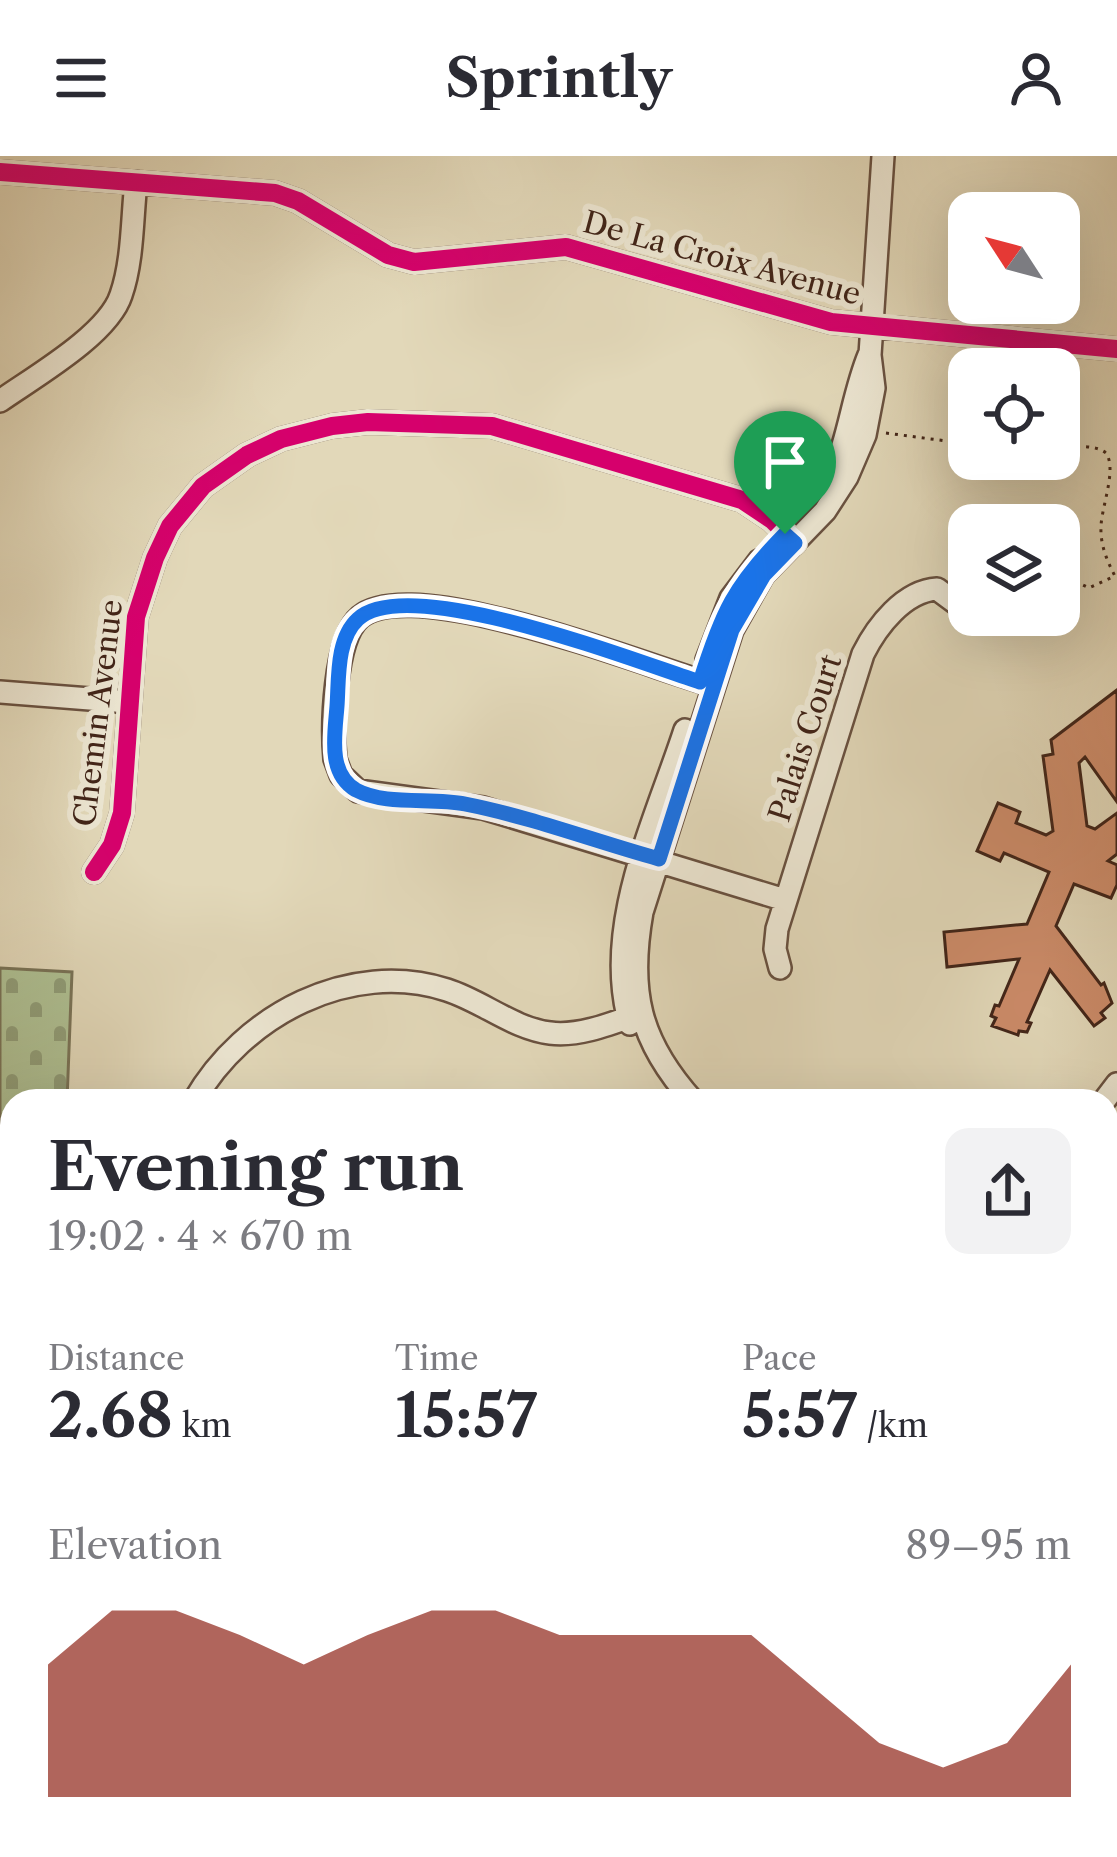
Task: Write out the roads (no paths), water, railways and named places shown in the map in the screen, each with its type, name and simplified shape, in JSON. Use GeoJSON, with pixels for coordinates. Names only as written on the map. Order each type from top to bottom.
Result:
{"type":"FeatureCollection","features":[{"type":"Feature","properties":{"kind":"street"},"geometry":{"type":"LineString","coordinates":[[790,539],[836,494],[867,426],[874,388],[870,355],[883,156]]}},
{"type":"Feature","properties":{"kind":"street","name":"De La Croix Avenue"},"geometry":{"type":"LineString","coordinates":[[0,172],[275,193],[298,201],[388,255],[414,262],[550,245],[805,315],[872,328],[1117,349]]}},
{"type":"Feature","properties":{"kind":"street"},"geometry":{"type":"LineString","coordinates":[[0,401],[74,347],[116,307],[136,182]]}},
{"type":"Feature","properties":{"kind":"street"},"geometry":{"type":"LineString","coordinates":[[664,1089],[651,1070],[635,1016],[636,952],[652,857],[707,683],[752,593],[828,481],[846,446],[860,376],[870,355]]}},
{"type":"Feature","properties":{"kind":"street","name":"Chemin Avenue"},"geometry":{"type":"LineString","coordinates":[[94,872],[120,824],[136,617],[154,558],[170,526],[218,475],[247,455],[298,433],[368,422],[492,426],[742,500],[790,539]]}},
{"type":"Feature","properties":{"kind":"street","name":"Palais Court"},"geometry":{"type":"LineString","coordinates":[[780,968],[775,949],[785,899],[871,639],[894,612],[928,589],[948,597]]}},
{"type":"Feature","properties":{"kind":"street"},"geometry":{"type":"LineString","coordinates":[[707,683],[471,612],[389,604],[359,618],[345,640],[334,747],[338,768],[351,786],[376,795],[483,808],[785,899]]}},
{"type":"Feature","properties":{"kind":"street"},"geometry":{"type":"LineString","coordinates":[[0,692],[128,702]]}},
{"type":"Feature","properties":{"kind":"street"},"geometry":{"type":"LineString","coordinates":[[203,1089],[228,1054],[253,1034],[293,1005],[344,986],[377,981],[426,984],[554,1034],[635,1016]]}},
{"type":"Feature","properties":{"kind":"street"},"geometry":{"type":"LineString","coordinates":[[635,1016],[655,1054],[683,1089]]}}]}
